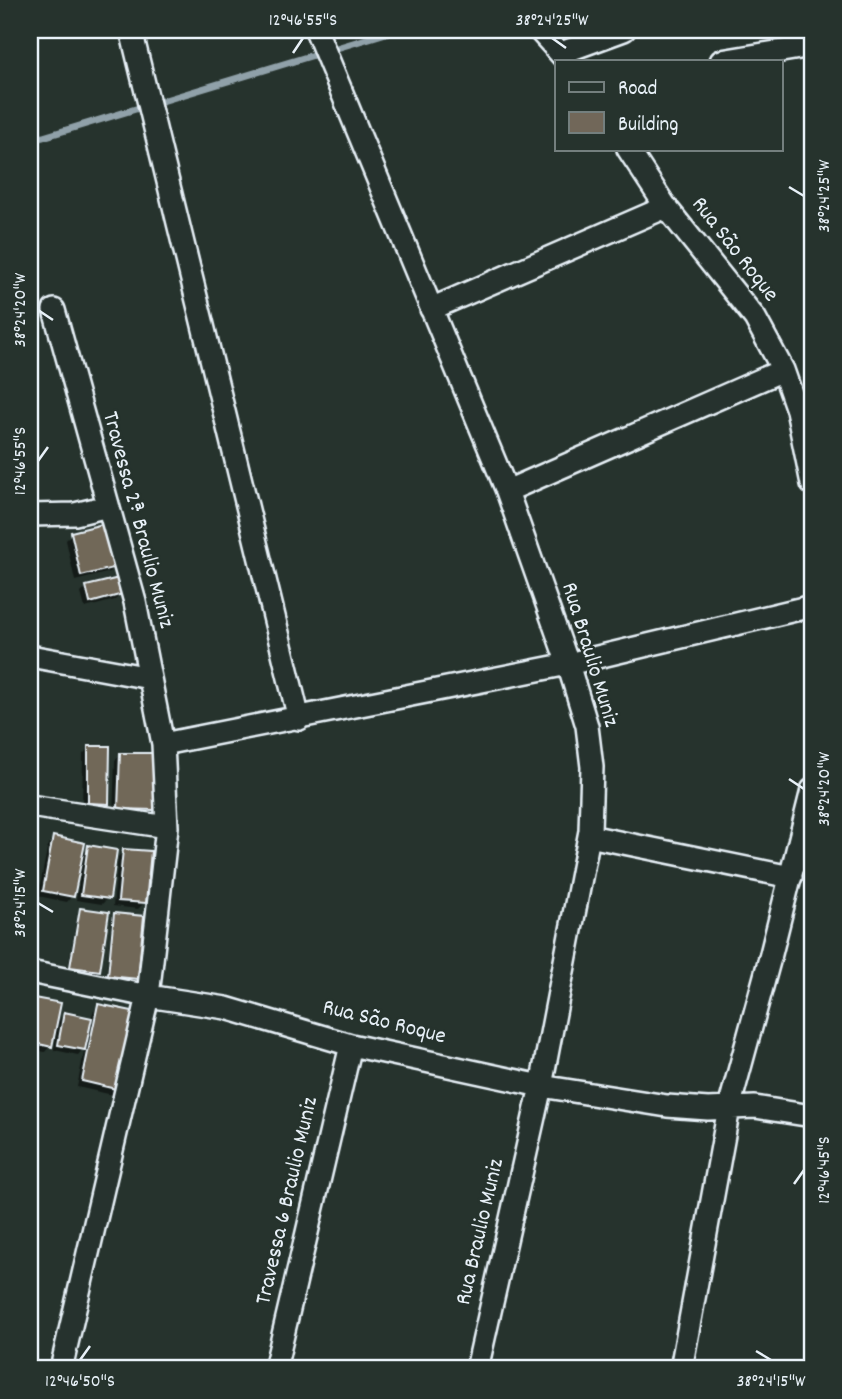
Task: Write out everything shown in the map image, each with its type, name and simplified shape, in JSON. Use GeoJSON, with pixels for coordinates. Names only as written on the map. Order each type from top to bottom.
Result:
{"type":"FeatureCollection","features":[{"type":"Feature","properties":{"kind":"street"},"geometry":{"type":"LineString","coordinates":[[131,30],[299,719]]}},
{"type":"Feature","properties":{"kind":"street"},"geometry":{"type":"LineString","coordinates":[[539,30],[564,57],[624,30]]}},
{"type":"Feature","properties":{"kind":"street","name":"Rua Braulio Muniz"},"geometry":{"type":"LineString","coordinates":[[322,43],[507,491],[568,664],[587,726],[592,767],[589,836],[541,1086],[477,1369]]}},
{"type":"Feature","properties":{"kind":"street"},"geometry":{"type":"LineString","coordinates":[[727,60],[812,46]]}},
{"type":"Feature","properties":{"kind":"street","name":"Rua São Roque"},"geometry":{"type":"LineString","coordinates":[[629,150],[666,207],[755,318],[783,370],[797,410],[812,484]]}},
{"type":"Feature","properties":{"kind":"street","name":"Rua São Roque"},"geometry":{"type":"LineString","coordinates":[[431,309],[666,207]]}},
{"type":"Feature","properties":{"kind":"street","name":"Travessa 2ª Braulio Muniz"},"geometry":{"type":"LineString","coordinates":[[54,310],[127,569],[163,744],[167,827],[148,996],[61,1369]]}},
{"type":"Feature","properties":{"kind":"street"},"geometry":{"type":"LineString","coordinates":[[507,491],[783,370]]}},
{"type":"Feature","properties":{"kind":"street"},"geometry":{"type":"LineString","coordinates":[[30,515],[75,514],[108,506]]}},
{"type":"Feature","properties":{"kind":"street"},"geometry":{"type":"LineString","coordinates":[[163,744],[568,664],[812,606]]}},
{"type":"Feature","properties":{"kind":"street"},"geometry":{"type":"LineString","coordinates":[[30,656],[150,678]]}},
{"type":"Feature","properties":{"kind":"street"},"geometry":{"type":"LineString","coordinates":[[681,1369],[729,1108],[812,790]]}},
{"type":"Feature","properties":{"kind":"street"},"geometry":{"type":"LineString","coordinates":[[30,806],[167,827]]}},
{"type":"Feature","properties":{"kind":"street"},"geometry":{"type":"LineString","coordinates":[[589,836],[790,877]]}},
{"type":"Feature","properties":{"kind":"street","name":"Rua São Roque"},"geometry":{"type":"LineString","coordinates":[[30,972],[148,996],[226,1008],[351,1045],[541,1086],[667,1106],[708,1109],[755,1107],[812,1116]]}},
{"type":"Feature","properties":{"kind":"street","name":"Travessa 6 Braulio Muniz"},"geometry":{"type":"LineString","coordinates":[[275,1369],[351,1045]]}},
{"type":"Feature","properties":{"kind":"building"},"geometry":{"type":"Polygon","coordinates":[[[107,523],[117,567],[81,576],[71,532],[107,523]]]}},
{"type":"Feature","properties":{"kind":"building"},"geometry":{"type":"Polygon","coordinates":[[[119,578],[123,594],[90,603],[86,586],[119,578]]]}},
{"type":"Feature","properties":{"kind":"building"},"geometry":{"type":"Polygon","coordinates":[[[88,746],[110,746],[109,804],[88,803],[88,746]]]}},
{"type":"Feature","properties":{"kind":"building"},"geometry":{"type":"Polygon","coordinates":[[[120,753],[155,753],[154,810],[118,809],[120,753]]]}},
{"type":"Feature","properties":{"kind":"building"},"geometry":{"type":"Polygon","coordinates":[[[53,836],[85,843],[74,897],[43,891],[53,836]]]}},
{"type":"Feature","properties":{"kind":"building"},"geometry":{"type":"Polygon","coordinates":[[[88,845],[117,850],[110,899],[81,895],[88,845]]]}},
{"type":"Feature","properties":{"kind":"building"},"geometry":{"type":"Polygon","coordinates":[[[123,849],[151,851],[146,903],[118,901],[123,849]]]}},
{"type":"Feature","properties":{"kind":"building"},"geometry":{"type":"Polygon","coordinates":[[[80,908],[109,912],[100,971],[70,967],[80,908]]]}},
{"type":"Feature","properties":{"kind":"building"},"geometry":{"type":"Polygon","coordinates":[[[114,913],[144,916],[138,979],[108,976],[114,913]]]}},
{"type":"Feature","properties":{"kind":"building"},"geometry":{"type":"Polygon","coordinates":[[[34,998],[61,1003],[52,1047],[30,1042],[30,1018],[34,998]]]}},
{"type":"Feature","properties":{"kind":"building"},"geometry":{"type":"Polygon","coordinates":[[[98,1004],[137,1012],[120,1090],[82,1081],[98,1004]]]}},
{"type":"Feature","properties":{"kind":"building"},"geometry":{"type":"Polygon","coordinates":[[[64,1012],[92,1018],[85,1050],[58,1045],[64,1012]]]}},
{"type":"Feature","properties":{"kind":"waterway"},"geometry":{"type":"LineString","coordinates":[[30,141],[396,30]]}}]}
